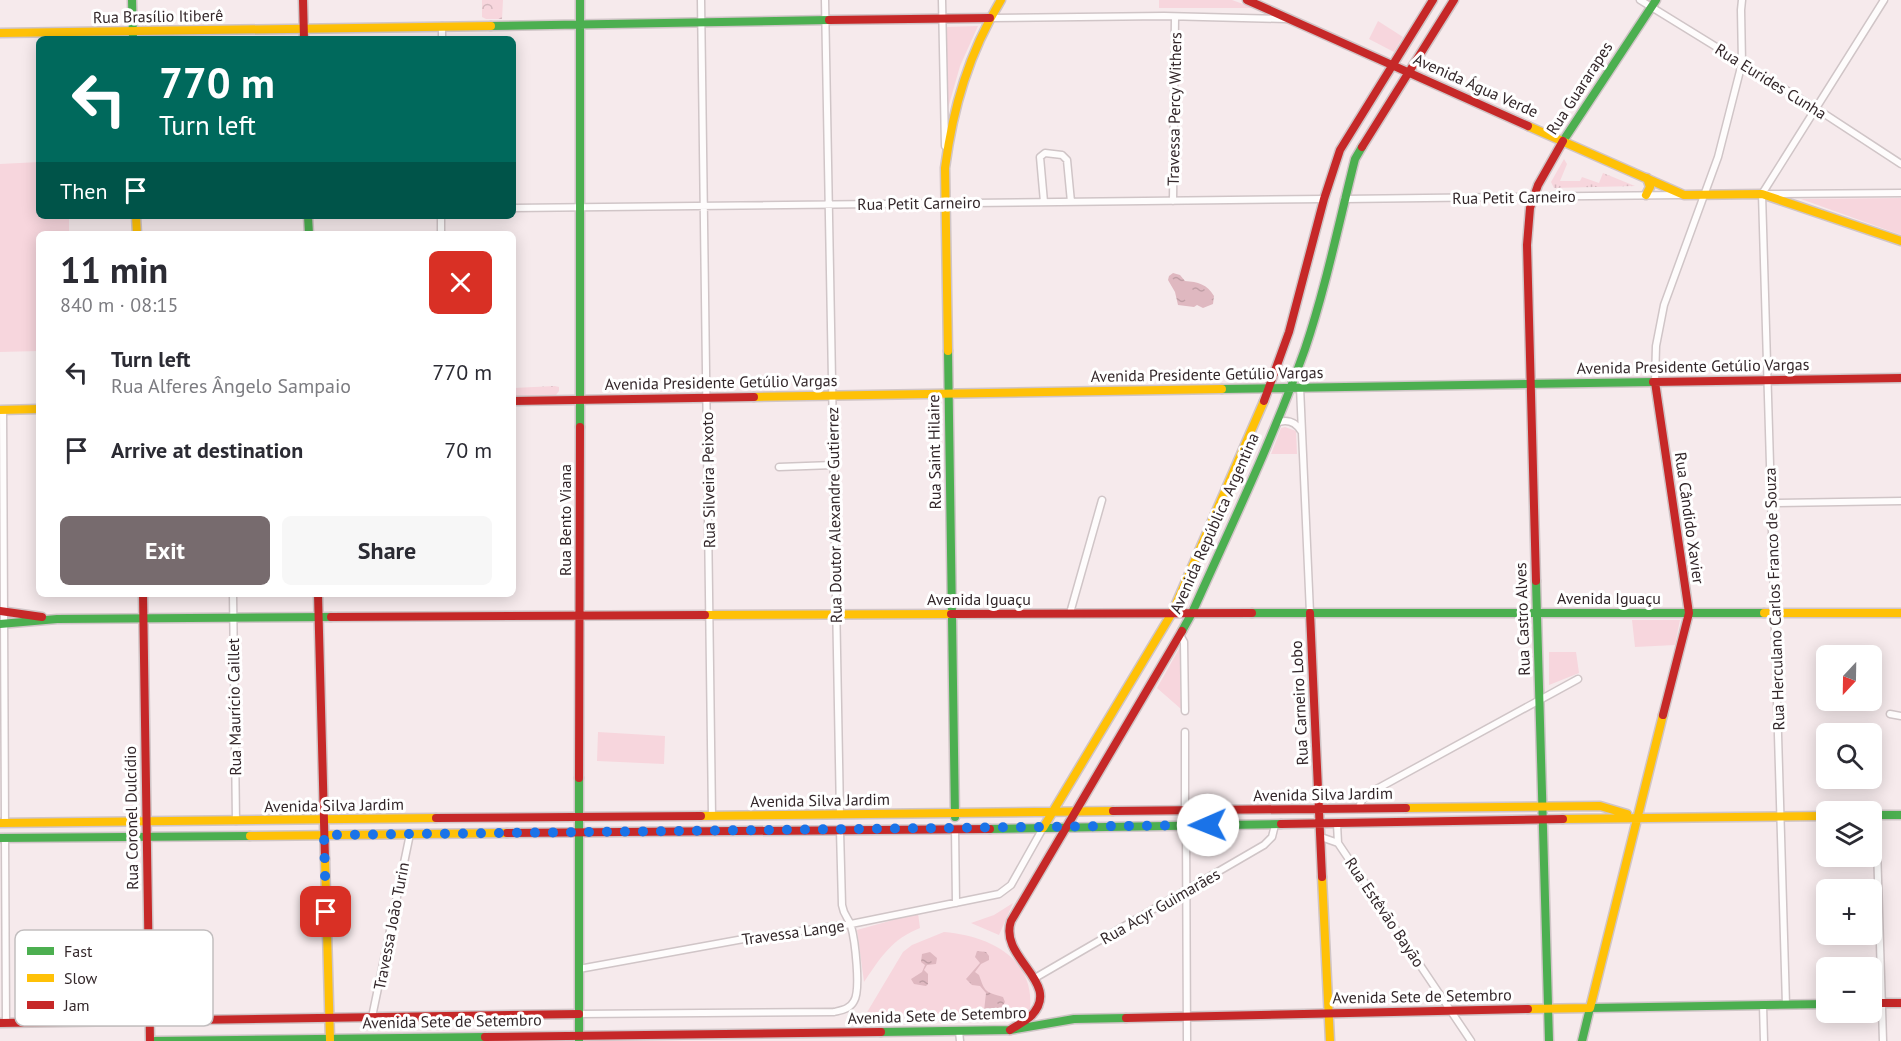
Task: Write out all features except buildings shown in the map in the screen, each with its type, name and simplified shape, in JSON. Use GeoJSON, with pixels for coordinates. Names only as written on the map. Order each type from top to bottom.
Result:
{"type":"FeatureCollection","features":[{"type":"Feature","properties":{"kind":"main road"},"geometry":{"type":"LineString","coordinates":[[132,0],[133,35]]}},
{"type":"Feature","properties":{"kind":"main road"},"geometry":{"type":"LineString","coordinates":[[303,0],[304,36]]}},
{"type":"Feature","properties":{"kind":"main road","name":"Rua Bento Viana"},"geometry":{"type":"LineString","coordinates":[[579,1038],[580,0]]}},
{"type":"Feature","properties":{"kind":"main road"},"geometry":{"type":"LineString","coordinates":[[945,168],[958,90],[973,51],[1001,0]]}},
{"type":"Feature","properties":{"kind":"main road","name":"Avenida Água Verde"},"geometry":{"type":"LineString","coordinates":[[1247,0],[1393,63],[1684,195],[1762,194],[1901,241]]}},
{"type":"Feature","properties":{"kind":"main road","name":"Avenida República Argentina"},"geometry":{"type":"LineString","coordinates":[[1043,828],[1172,613],[1270,388],[1291,324],[1324,199],[1343,144],[1433,0]]}},
{"type":"Feature","properties":{"kind":"main road","name":"Avenida República Argentina"},"geometry":{"type":"LineString","coordinates":[[1035,978],[1015,953],[1008,937],[1008,929],[1073,812],[1192,613],[1276,423],[1307,341],[1319,304],[1355,159],[1454,0]]}},
{"type":"Feature","properties":{"kind":"main road","name":"Rua Guararapes"},"geometry":{"type":"LineString","coordinates":[[1534,197],[1548,165],[1563,140],[1653,4]]}},
{"type":"Feature","properties":{"kind":"main road","name":"Rua Brasílio Itiberê"},"geometry":{"type":"LineString","coordinates":[[0,33],[133,35],[304,28],[990,18]]}},
{"type":"Feature","properties":{"kind":"main road","name":"Rua Saint Hilaire"},"geometry":{"type":"LineString","coordinates":[[945,168],[955,829]]}},
{"type":"Feature","properties":{"kind":"main road"},"geometry":{"type":"LineString","coordinates":[[1646,195],[1650,187],[1647,178]]}},
{"type":"Feature","properties":{"kind":"main road","name":"Rua Castro Alves"},"geometry":{"type":"LineString","coordinates":[[1534,197],[1527,232],[1549,1041]]}},
{"type":"Feature","properties":{"kind":"main road","name":"Avenida Presidente Getúlio Vargas"},"geometry":{"type":"LineString","coordinates":[[516,400],[1901,378]]}},
{"type":"Feature","properties":{"kind":"main road","name":"Rua Cândido Xavier"},"geometry":{"type":"LineString","coordinates":[[1582,1041],[1689,612],[1655,382]]}},
{"type":"Feature","properties":{"kind":"main road"},"geometry":{"type":"LineString","coordinates":[[1,410],[36,409]]}},
{"type":"Feature","properties":{"kind":"main road","name":"Rua Coronel Dulcídio"},"geometry":{"type":"LineString","coordinates":[[142,597],[149,930]]}},
{"type":"Feature","properties":{"kind":"main road"},"geometry":{"type":"LineString","coordinates":[[318,597],[330,1039]]}},
{"type":"Feature","properties":{"kind":"main road","name":"Avenida Iguaçu"},"geometry":{"type":"LineString","coordinates":[[2,611],[57,619]]}},
{"type":"Feature","properties":{"kind":"main road","name":"Avenida Iguaçu"},"geometry":{"type":"LineString","coordinates":[[2,624],[57,619],[143,618],[1070,613],[1901,613]]}},
{"type":"Feature","properties":{"kind":"main road"},"geometry":{"type":"LineString","coordinates":[[1149,613],[1159,622],[1160,633]]}},
{"type":"Feature","properties":{"kind":"main road","name":"Rua Carneiro Lobo"},"geometry":{"type":"LineString","coordinates":[[1310,613],[1330,1041]]}},
{"type":"Feature","properties":{"kind":"main road","name":"Avenida Silva Jardim"},"geometry":{"type":"LineString","coordinates":[[3,823],[1600,806],[1638,817]]}},
{"type":"Feature","properties":{"kind":"main road"},"geometry":{"type":"LineString","coordinates":[[1097,812],[1116,827]]}},
{"type":"Feature","properties":{"kind":"main road"},"geometry":{"type":"LineString","coordinates":[[1882,815],[1901,815]]}},
{"type":"Feature","properties":{"kind":"main road"},"geometry":{"type":"LineString","coordinates":[[652,832],[682,816]]}},
{"type":"Feature","properties":{"kind":"main road"},"geometry":{"type":"LineString","coordinates":[[734,816],[753,831]]}},
{"type":"Feature","properties":{"kind":"main road","name":"Avenida Silva Jardim"},"geometry":{"type":"LineString","coordinates":[[3,838],[1043,828],[1816,816]]}},
{"type":"Feature","properties":{"kind":"main road"},"geometry":{"type":"LineString","coordinates":[[473,818],[483,833]]}},
{"type":"Feature","properties":{"kind":"main road"},"geometry":{"type":"LineString","coordinates":[[201,836],[220,821]]}},
{"type":"Feature","properties":{"kind":"main road"},"geometry":{"type":"LineString","coordinates":[[1010,1030],[1030,1017],[1036,1009],[1040,994],[1035,978]]}},
{"type":"Feature","properties":{"kind":"main road"},"geometry":{"type":"LineString","coordinates":[[1882,1003],[1901,1003]]}},
{"type":"Feature","properties":{"kind":"main road","name":"Avenida Sete de Setembro"},"geometry":{"type":"LineString","coordinates":[[155,1041],[847,1037],[1027,1029],[1074,1019],[1329,1012],[1816,1004]]}},
{"type":"Feature","properties":{"kind":"main road","name":"Avenida Sete de Setembro"},"geometry":{"type":"LineString","coordinates":[[213,1020],[579,1014]]}},
{"type":"Feature","properties":{"kind":"street","name":"Rua Silveira Peixoto"},"geometry":{"type":"LineString","coordinates":[[701,0],[712,816]]}},
{"type":"Feature","properties":{"kind":"street","name":"Rua Doutor Alexandre Gutierrez"},"geometry":{"type":"LineString","coordinates":[[825,0],[840,814]]}},
{"type":"Feature","properties":{"kind":"street","name":"Rua Saint Hilaire"},"geometry":{"type":"LineString","coordinates":[[942,0],[945,168]]}},
{"type":"Feature","properties":{"kind":"street","name":"Rua Eurides Cunha"},"geometry":{"type":"LineString","coordinates":[[1640,0],[1653,4],[1901,164]]}},
{"type":"Feature","properties":{"kind":"street","name":"Rua Cândido Xavier"},"geometry":{"type":"LineString","coordinates":[[1655,382],[1656,346],[1667,292],[1720,151],[1742,63],[1740,19],[1742,0]]}},
{"type":"Feature","properties":{"kind":"street"},"geometry":{"type":"LineString","coordinates":[[1762,194],[1884,0]]}},
{"type":"Feature","properties":{"kind":"street","name":"Rua Brasílio Itiberê"},"geometry":{"type":"LineString","coordinates":[[990,18],[1175,17],[1289,20]]}},
{"type":"Feature","properties":{"kind":"street","name":"Travessa Percy Withers"},"geometry":{"type":"LineString","coordinates":[[1173,201],[1175,17]]}},
{"type":"Feature","properties":{"kind":"street"},"geometry":{"type":"LineString","coordinates":[[442,26],[442,36]]}},
{"type":"Feature","properties":{"kind":"street"},"geometry":{"type":"LineString","coordinates":[[1044,202],[1040,157],[1045,153],[1062,155],[1067,160],[1071,202]]}},
{"type":"Feature","properties":{"kind":"street"},"geometry":{"type":"LineString","coordinates":[[1762,194],[1901,193]]}},
{"type":"Feature","properties":{"kind":"street","name":"Rua Herculano Carlos Franco de Souza"},"geometry":{"type":"LineString","coordinates":[[1762,194],[1786,1005]]}},
{"type":"Feature","properties":{"kind":"street","name":"Rua Petit Carneiro"},"geometry":{"type":"LineString","coordinates":[[1344,199],[1684,195]]}},
{"type":"Feature","properties":{"kind":"street","name":"Rua Petit Carneiro"},"geometry":{"type":"LineString","coordinates":[[516,208],[1324,199]]}},
{"type":"Feature","properties":{"kind":"street","name":"Rua Carneiro Lobo"},"geometry":{"type":"LineString","coordinates":[[1299,387],[1310,613]]}},
{"type":"Feature","properties":{"kind":"street"},"geometry":{"type":"LineString","coordinates":[[1,410],[3,823]]}},
{"type":"Feature","properties":{"kind":"street"},"geometry":{"type":"LineString","coordinates":[[1276,423],[1289,421],[1299,429],[1302,435]]}},
{"type":"Feature","properties":{"kind":"street"},"geometry":{"type":"LineString","coordinates":[[779,467],[833,465]]}},
{"type":"Feature","properties":{"kind":"street"},"geometry":{"type":"LineString","coordinates":[[1070,613],[1102,500]]}},
{"type":"Feature","properties":{"kind":"street"},"geometry":{"type":"LineString","coordinates":[[1772,503],[1901,501]]}},
{"type":"Feature","properties":{"kind":"street","name":"Rua Maurício Caillet"},"geometry":{"type":"LineString","coordinates":[[232,597],[236,821]]}},
{"type":"Feature","properties":{"kind":"street"},"geometry":{"type":"LineString","coordinates":[[1180,635],[1184,642],[1185,711]]}},
{"type":"Feature","properties":{"kind":"street"},"geometry":{"type":"LineString","coordinates":[[1358,809],[1364,796],[1539,698],[1578,679]]}},
{"type":"Feature","properties":{"kind":"street"},"geometry":{"type":"LineString","coordinates":[[1890,714],[1901,716]]}},
{"type":"Feature","properties":{"kind":"street"},"geometry":{"type":"LineString","coordinates":[[1185,732],[1185,811]]}},
{"type":"Feature","properties":{"kind":"street","name":"Rua Estêvão Bayão"},"geometry":{"type":"LineString","coordinates":[[1337,824],[1338,843],[1471,1041]]}},
{"type":"Feature","properties":{"kind":"street","name":"Rua Acyr Guimarães"},"geometry":{"type":"LineString","coordinates":[[1035,978],[1264,845],[1272,837],[1275,825]]}},
{"type":"Feature","properties":{"kind":"street"},"geometry":{"type":"LineString","coordinates":[[1185,826],[1187,1041]]}},
{"type":"Feature","properties":{"kind":"street","name":"Avenida República Argentina"},"geometry":{"type":"LineString","coordinates":[[1005,890],[1011,885],[1043,828]]}},
{"type":"Feature","properties":{"kind":"street","name":"Rua Saint Hilaire"},"geometry":{"type":"LineString","coordinates":[[955,829],[956,903]]}},
{"type":"Feature","properties":{"kind":"street"},"geometry":{"type":"LineString","coordinates":[[840,830],[843,915],[851,924]]}},
{"type":"Feature","properties":{"kind":"street","name":"Travessa João Turin"},"geometry":{"type":"LineString","coordinates":[[372,1017],[410,834]]}},
{"type":"Feature","properties":{"kind":"street","name":"Rua Estêvão Bayão"},"geometry":{"type":"LineString","coordinates":[[1321,837],[1338,843]]}},
{"type":"Feature","properties":{"kind":"street"},"geometry":{"type":"LineString","coordinates":[[3,838],[3,1023]]}},
{"type":"Feature","properties":{"kind":"street"},"geometry":{"type":"LineString","coordinates":[[1875,867],[1876,957]]}},
{"type":"Feature","properties":{"kind":"street","name":"Travessa Lange"},"geometry":{"type":"LineString","coordinates":[[579,969],[749,938],[851,924],[999,894],[1005,890]]}},
{"type":"Feature","properties":{"kind":"street","name":"Avenida Sete de Setembro"},"geometry":{"type":"LineString","coordinates":[[579,1014],[834,1012],[850,1007],[858,991],[851,924]]}},
{"type":"Feature","properties":{"kind":"street"},"geometry":{"type":"LineString","coordinates":[[1763,1005],[1764,1041]]}},
{"type":"Feature","properties":{"kind":"street"},"geometry":{"type":"LineString","coordinates":[[1880,1023],[1883,1041]]}},
{"type":"Feature","properties":{"kind":"street"},"geometry":{"type":"LineString","coordinates":[[959,1031],[960,1041]]}},
{"type":"Feature","properties":{"kind":"green space"},"geometry":{"type":"Polygon","coordinates":[[[482,0],[503,0],[502,19],[482,17],[482,0]]]}},
{"type":"Feature","properties":{"kind":"green space"},"geometry":{"type":"Polygon","coordinates":[[[1159,0],[1232,0],[1254,8],[1159,8],[1159,0]]]}},
{"type":"Feature","properties":{"kind":"green space"},"geometry":{"type":"Polygon","coordinates":[[[1378,21],[1403,37],[1394,52],[1369,39],[1378,21]]]}},
{"type":"Feature","properties":{"kind":"green space"},"geometry":{"type":"Polygon","coordinates":[[[978,26],[960,66],[948,108],[946,27],[978,26]]]}},
{"type":"Feature","properties":{"kind":"green space"},"geometry":{"type":"Polygon","coordinates":[[[1564,159],[1567,164],[1560,181],[1580,181],[1582,177],[1599,183],[1603,173],[1635,186],[1554,188],[1551,182],[1564,159]]]}},
{"type":"Feature","properties":{"kind":"green space"},"geometry":{"type":"Polygon","coordinates":[[[36,162],[36,219],[69,219],[69,231],[36,231],[36,351],[0,352],[0,164],[36,162]]]}},
{"type":"Feature","properties":{"kind":"green space"},"geometry":{"type":"Polygon","coordinates":[[[1901,198],[1901,235],[1801,199],[1901,198]]]}},
{"type":"Feature","properties":{"kind":"green space"},"geometry":{"type":"Polygon","coordinates":[[[555,386],[559,387],[559,391],[556,395],[516,396],[516,388],[555,386]]]}},
{"type":"Feature","properties":{"kind":"green space"},"geometry":{"type":"Polygon","coordinates":[[[1281,428],[1296,431],[1297,454],[1271,454],[1281,428]]]}},
{"type":"Feature","properties":{"kind":"green space"},"geometry":{"type":"Polygon","coordinates":[[[1632,620],[1680,620],[1675,645],[1635,647],[1632,620]]]}},
{"type":"Feature","properties":{"kind":"green space"},"geometry":{"type":"Polygon","coordinates":[[[1180,647],[1181,709],[1157,688],[1180,647]]]}},
{"type":"Feature","properties":{"kind":"green space"},"geometry":{"type":"Polygon","coordinates":[[[1549,652],[1576,652],[1579,673],[1549,685],[1549,652]]]}},
{"type":"Feature","properties":{"kind":"green space"},"geometry":{"type":"Polygon","coordinates":[[[598,732],[665,736],[664,764],[597,761],[598,732]]]}},
{"type":"Feature","properties":{"kind":"green space"},"geometry":{"type":"Polygon","coordinates":[[[1013,903],[999,935],[971,923],[994,915],[1013,903]]]}},
{"type":"Feature","properties":{"kind":"green space"},"geometry":{"type":"Polygon","coordinates":[[[918,913],[920,928],[894,943],[864,982],[857,930],[918,913]]]}},
{"type":"Feature","properties":{"kind":"green space"},"geometry":{"type":"Polygon","coordinates":[[[944,932],[977,938],[1006,953],[1017,963],[1025,976],[1030,992],[1030,1010],[1023,1014],[866,1014],[903,952],[912,945],[944,932]]]}},
{"type":"Feature","properties":{"kind":"water"},"geometry":{"type":"Polygon","coordinates":[[[1173,273],[1180,275],[1185,281],[1205,286],[1214,296],[1213,304],[1203,308],[1197,305],[1194,307],[1178,305],[1175,292],[1168,280],[1173,273]]]}},
{"type":"Feature","properties":{"kind":"water"},"geometry":{"type":"Polygon","coordinates":[[[977,951],[986,952],[989,960],[981,964],[975,972],[979,975],[986,990],[1003,997],[1005,1002],[998,1012],[990,1014],[984,1011],[986,993],[980,986],[972,985],[966,979],[980,963],[975,957],[977,951]]]}},
{"type":"Feature","properties":{"kind":"water"},"geometry":{"type":"Polygon","coordinates":[[[930,952],[937,958],[936,964],[927,965],[924,970],[928,974],[928,984],[926,986],[914,984],[911,979],[922,972],[925,965],[921,962],[922,954],[930,952]]]}},
{"type":"Feature","properties":{"kind":"traffic: fast"},"geometry":{"type":"LineString","coordinates":[[132,0],[133,36]]}},
{"type":"Feature","properties":{"kind":"traffic: fast"},"geometry":{"type":"LineString","coordinates":[[580,0],[580,427]]}},
{"type":"Feature","properties":{"kind":"traffic: fast"},"geometry":{"type":"LineString","coordinates":[[1563,141],[1656,0]]}},
{"type":"Feature","properties":{"kind":"traffic: fast"},"geometry":{"type":"LineString","coordinates":[[491,26],[829,20]]}},
{"type":"Feature","properties":{"kind":"traffic: fast"},"geometry":{"type":"LineString","coordinates":[[1182,631],[1251,482],[1293,383],[1319,302],[1355,159],[1362,147]]}},
{"type":"Feature","properties":{"kind":"traffic: fast"},"geometry":{"type":"LineString","coordinates":[[308,219],[309,231]]}},
{"type":"Feature","properties":{"kind":"traffic: fast"},"geometry":{"type":"LineString","coordinates":[[948,351],[955,817]]}},
{"type":"Feature","properties":{"kind":"traffic: fast"},"geometry":{"type":"LineString","coordinates":[[1222,389],[1653,382]]}},
{"type":"Feature","properties":{"kind":"traffic: fast"},"geometry":{"type":"LineString","coordinates":[[1536,581],[1549,1041]]}},
{"type":"Feature","properties":{"kind":"traffic: fast"},"geometry":{"type":"LineString","coordinates":[[1252,613],[1764,613]]}},
{"type":"Feature","properties":{"kind":"traffic: fast"},"geometry":{"type":"LineString","coordinates":[[0,624],[57,619],[331,617]]}},
{"type":"Feature","properties":{"kind":"traffic: fast"},"geometry":{"type":"LineString","coordinates":[[579,778],[579,1041]]}},
{"type":"Feature","properties":{"kind":"traffic: fast"},"geometry":{"type":"LineString","coordinates":[[1882,815],[1901,815]]}},
{"type":"Feature","properties":{"kind":"traffic: fast"},"geometry":{"type":"LineString","coordinates":[[990,829],[1281,824]]}},
{"type":"Feature","properties":{"kind":"traffic: fast"},"geometry":{"type":"LineString","coordinates":[[0,838],[250,836]]}},
{"type":"Feature","properties":{"kind":"traffic: fast"},"geometry":{"type":"LineString","coordinates":[[1582,1041],[1590,1008],[1816,1004]]}},
{"type":"Feature","properties":{"kind":"traffic: fast"},"geometry":{"type":"LineString","coordinates":[[881,1032],[1010,1030],[1074,1019],[1126,1018]]}},
{"type":"Feature","properties":{"kind":"traffic: fast"},"geometry":{"type":"LineString","coordinates":[[155,1041],[485,1037]]}},
{"type":"Feature","properties":{"kind":"traffic: slow"},"geometry":{"type":"LineString","coordinates":[[948,351],[945,168],[948,145],[971,60],[1001,0]]}},
{"type":"Feature","properties":{"kind":"traffic: slow"},"geometry":{"type":"LineString","coordinates":[[0,33],[491,26]]}},
{"type":"Feature","properties":{"kind":"traffic: slow"},"geometry":{"type":"LineString","coordinates":[[1528,126],[1684,195],[1762,194],[1901,241]]}},
{"type":"Feature","properties":{"kind":"traffic: slow"},"geometry":{"type":"LineString","coordinates":[[1646,195],[1650,187],[1647,178]]}},
{"type":"Feature","properties":{"kind":"traffic: slow"},"geometry":{"type":"LineString","coordinates":[[136,219],[137,231]]}},
{"type":"Feature","properties":{"kind":"traffic: slow"},"geometry":{"type":"LineString","coordinates":[[754,397],[1222,389]]}},
{"type":"Feature","properties":{"kind":"traffic: slow"},"geometry":{"type":"LineString","coordinates":[[1043,828],[1172,613],[1264,401]]}},
{"type":"Feature","properties":{"kind":"traffic: slow"},"geometry":{"type":"LineString","coordinates":[[0,410],[36,409]]}},
{"type":"Feature","properties":{"kind":"traffic: slow"},"geometry":{"type":"LineString","coordinates":[[1764,613],[1901,613]]}},
{"type":"Feature","properties":{"kind":"traffic: slow"},"geometry":{"type":"LineString","coordinates":[[705,615],[951,614]]}},
{"type":"Feature","properties":{"kind":"traffic: slow"},"geometry":{"type":"LineString","coordinates":[[1528,1009],[1590,1008],[1663,715]]}},
{"type":"Feature","properties":{"kind":"traffic: slow"},"geometry":{"type":"LineString","coordinates":[[1406,808],[1600,806],[1627,814]]}},
{"type":"Feature","properties":{"kind":"traffic: slow"},"geometry":{"type":"LineString","coordinates":[[701,816],[1113,811]]}},
{"type":"Feature","properties":{"kind":"traffic: slow"},"geometry":{"type":"LineString","coordinates":[[1563,819],[1816,816]]}},
{"type":"Feature","properties":{"kind":"traffic: slow"},"geometry":{"type":"LineString","coordinates":[[0,823],[436,818]]}},
{"type":"Feature","properties":{"kind":"traffic: slow"},"geometry":{"type":"LineString","coordinates":[[250,836],[507,833]]}},
{"type":"Feature","properties":{"kind":"traffic: slow"},"geometry":{"type":"LineString","coordinates":[[325,859],[330,1040]]}},
{"type":"Feature","properties":{"kind":"traffic: slow"},"geometry":{"type":"LineString","coordinates":[[1322,877],[1330,1041]]}},
{"type":"Feature","properties":{"kind":"traffic: jam"},"geometry":{"type":"LineString","coordinates":[[303,0],[304,36]]}},
{"type":"Feature","properties":{"kind":"traffic: jam"},"geometry":{"type":"LineString","coordinates":[[1247,0],[1528,126]]}},
{"type":"Feature","properties":{"kind":"traffic: jam"},"geometry":{"type":"LineString","coordinates":[[1264,401],[1289,332],[1324,199],[1340,150],[1433,0]]}},
{"type":"Feature","properties":{"kind":"traffic: jam"},"geometry":{"type":"LineString","coordinates":[[1362,147],[1454,0]]}},
{"type":"Feature","properties":{"kind":"traffic: jam"},"geometry":{"type":"LineString","coordinates":[[829,20],[990,18]]}},
{"type":"Feature","properties":{"kind":"traffic: jam"},"geometry":{"type":"LineString","coordinates":[[1536,581],[1527,245],[1530,208],[1538,185],[1563,141]]}},
{"type":"Feature","properties":{"kind":"traffic: jam"},"geometry":{"type":"LineString","coordinates":[[1653,382],[1901,378]]}},
{"type":"Feature","properties":{"kind":"traffic: jam"},"geometry":{"type":"LineString","coordinates":[[1655,382],[1689,613],[1663,715]]}},
{"type":"Feature","properties":{"kind":"traffic: jam"},"geometry":{"type":"LineString","coordinates":[[516,401],[754,397]]}},
{"type":"Feature","properties":{"kind":"traffic: jam"},"geometry":{"type":"LineString","coordinates":[[579,778],[580,427]]}},
{"type":"Feature","properties":{"kind":"traffic: jam"},"geometry":{"type":"LineString","coordinates":[[143,597],[148,930]]}},
{"type":"Feature","properties":{"kind":"traffic: jam"},"geometry":{"type":"LineString","coordinates":[[318,597],[325,859]]}},
{"type":"Feature","properties":{"kind":"traffic: jam"},"geometry":{"type":"LineString","coordinates":[[0,611],[42,617]]}},
{"type":"Feature","properties":{"kind":"traffic: jam"},"geometry":{"type":"LineString","coordinates":[[951,614],[1252,613]]}},
{"type":"Feature","properties":{"kind":"traffic: jam"},"geometry":{"type":"LineString","coordinates":[[1310,613],[1322,877]]}},
{"type":"Feature","properties":{"kind":"traffic: jam"},"geometry":{"type":"LineString","coordinates":[[331,617],[705,615]]}},
{"type":"Feature","properties":{"kind":"traffic: jam"},"geometry":{"type":"LineString","coordinates":[[1010,1030],[1030,1017],[1039,1005],[1040,993],[1036,982],[1013,947],[1010,935],[1011,921],[1182,631]]}},
{"type":"Feature","properties":{"kind":"traffic: jam"},"geometry":{"type":"LineString","coordinates":[[1113,811],[1406,808]]}},
{"type":"Feature","properties":{"kind":"traffic: jam"},"geometry":{"type":"LineString","coordinates":[[436,818],[701,816]]}},
{"type":"Feature","properties":{"kind":"traffic: jam"},"geometry":{"type":"LineString","coordinates":[[1281,824],[1563,819]]}},
{"type":"Feature","properties":{"kind":"traffic: jam"},"geometry":{"type":"LineString","coordinates":[[507,833],[990,829]]}},
{"type":"Feature","properties":{"kind":"traffic: jam"},"geometry":{"type":"LineString","coordinates":[[1882,1003],[1901,1003]]}},
{"type":"Feature","properties":{"kind":"traffic: jam"},"geometry":{"type":"LineString","coordinates":[[1126,1018],[1528,1009]]}},
{"type":"Feature","properties":{"kind":"traffic: jam"},"geometry":{"type":"LineString","coordinates":[[213,1020],[579,1014]]}},
{"type":"Feature","properties":{"kind":"traffic: jam"},"geometry":{"type":"LineString","coordinates":[[0,1023],[15,1023]]}},
{"type":"Feature","properties":{"kind":"traffic: jam"},"geometry":{"type":"LineString","coordinates":[[150,1026],[150,1041]]}},
{"type":"Feature","properties":{"kind":"traffic: jam"},"geometry":{"type":"LineString","coordinates":[[485,1037],[881,1032]]}},
{"type":"Feature","properties":{"kind":"route"},"geometry":{"type":"LineString","coordinates":[[326,912],[324,835],[1208,825]]}}]}
